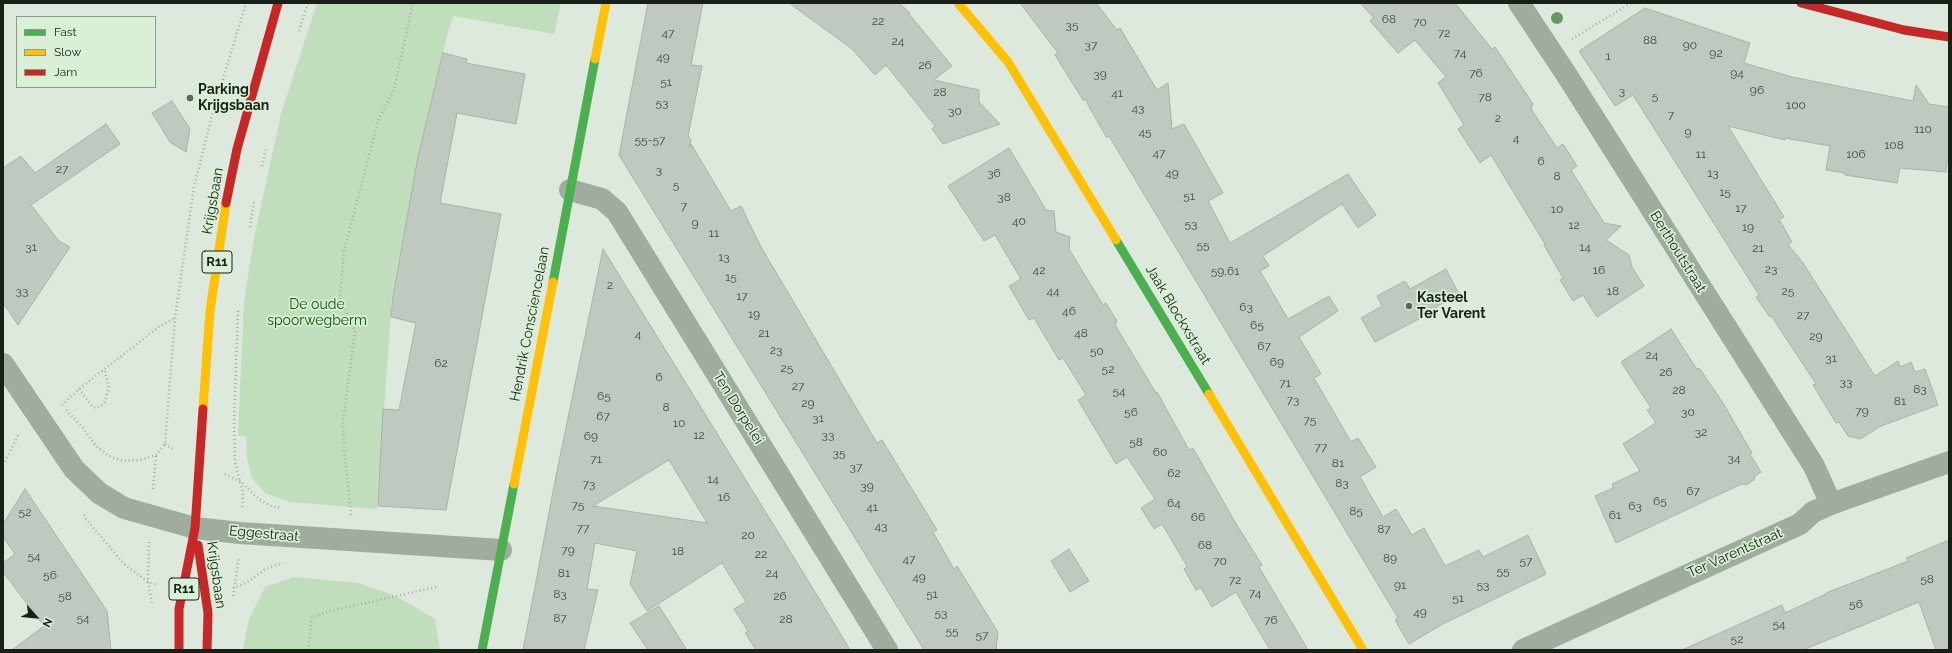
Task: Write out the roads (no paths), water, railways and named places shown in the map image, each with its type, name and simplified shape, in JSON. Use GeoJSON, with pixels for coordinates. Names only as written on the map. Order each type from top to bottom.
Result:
{"type":"FeatureCollection","features":[{"type":"Feature","properties":{"kind":"street","name":"Krijgsbaan"},"geometry":{"type":"LineString","coordinates":[[179,650],[180,609],[195,528],[210,311],[224,212],[239,142],[278,3]]}},
{"type":"Feature","properties":{"kind":"street","name":"Hendrik Consciencelaan"},"geometry":{"type":"LineString","coordinates":[[482,650],[606,3]]}},
{"type":"Feature","properties":{"kind":"street","name":"Jaak Blockxstraat"},"geometry":{"type":"LineString","coordinates":[[958,3],[1008,62],[1363,650]]}},
{"type":"Feature","properties":{"kind":"street","name":"Berthoutstraat"},"geometry":{"type":"LineString","coordinates":[[1519,3],[1814,466],[1831,504]]}},
{"type":"Feature","properties":{"kind":"street"},"geometry":{"type":"LineString","coordinates":[[1801,3],[1904,30],[1949,37]]}},
{"type":"Feature","properties":{"kind":"street","name":"Ten Dorpelei"},"geometry":{"type":"LineString","coordinates":[[570,190],[602,199],[617,212],[887,650]]}},
{"type":"Feature","properties":{"kind":"street","name":"Eggestraat"},"geometry":{"type":"LineString","coordinates":[[3,364],[74,469],[99,493],[124,508],[195,528],[240,533],[501,550]]}},
{"type":"Feature","properties":{"kind":"street","name":"Ter Varentstraat"},"geometry":{"type":"LineString","coordinates":[[1532,648],[1800,524],[1814,512],[1831,504],[1949,462]]}},
{"type":"Feature","properties":{"kind":"street","name":"Krijgsbaan"},"geometry":{"type":"LineString","coordinates":[[195,528],[208,613],[207,650]]}},
{"type":"Feature","properties":{"kind":"place","name":"Parking Krijgsbaan"},"geometry":{"type":"Point","coordinates":[190,98]}},
{"type":"Feature","properties":{"kind":"place","name":"Kasteel Ter Varent"},"geometry":{"type":"Point","coordinates":[1409,306]}},
{"type":"Feature","properties":{"kind":"park label","name":"De oude spoorwegberm"},"geometry":{"type":"Point","coordinates":[317,314]}}]}
